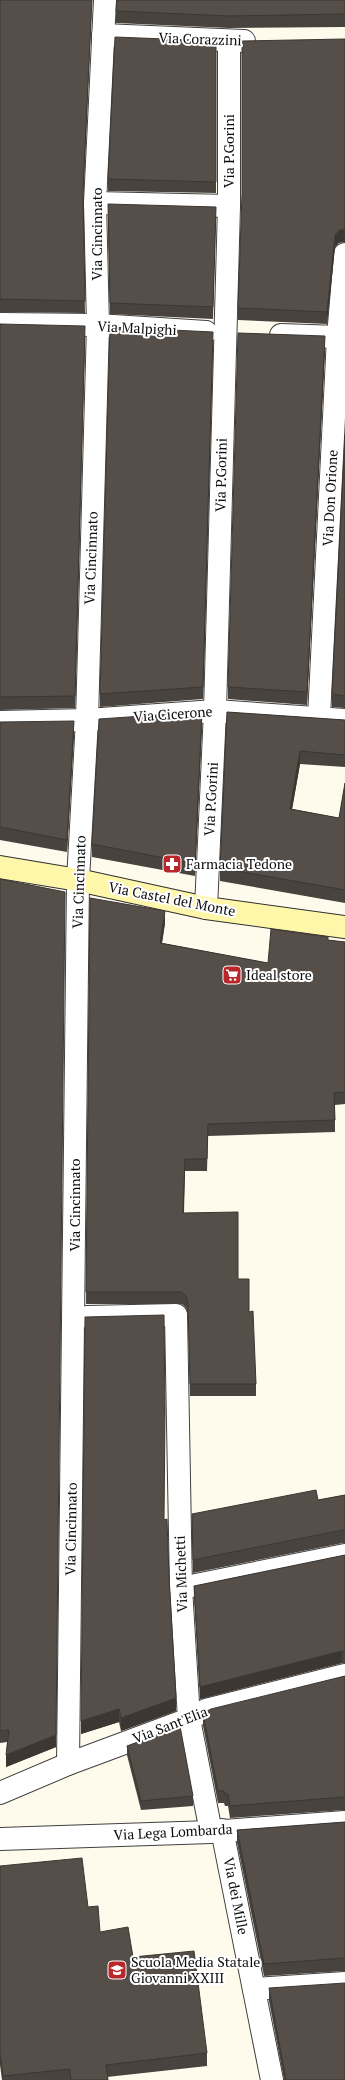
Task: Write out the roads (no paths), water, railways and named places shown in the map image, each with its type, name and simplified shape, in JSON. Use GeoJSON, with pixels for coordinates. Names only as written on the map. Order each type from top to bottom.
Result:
{"type":"FeatureCollection","features":[{"type":"Feature","properties":{"kind":"main road","name":"Via Castel del Monte"},"geometry":{"type":"LineString","coordinates":[[0,867],[78,880],[206,908],[345,927]]}},
{"type":"Feature","properties":{"kind":"street","name":"Via Cincinnato"},"geometry":{"type":"LineString","coordinates":[[68,1764],[78,880],[87,720],[98,325],[95,203],[105,0]]}},
{"type":"Feature","properties":{"kind":"street","name":"Via Corazzini"},"geometry":{"type":"LineString","coordinates":[[103,35],[229,41],[268,40]]}},
{"type":"Feature","properties":{"kind":"street","name":"Via P.Gorini"},"geometry":{"type":"LineString","coordinates":[[206,908],[215,711],[224,333],[229,206],[229,41]]}},
{"type":"Feature","properties":{"kind":"street"},"geometry":{"type":"LineString","coordinates":[[95,203],[229,206]]}},
{"type":"Feature","properties":{"kind":"street","name":"Via Don Orione"},"geometry":{"type":"LineString","coordinates":[[319,717],[342,338],[345,254]]}},
{"type":"Feature","properties":{"kind":"street","name":"Via Malpighi"},"geometry":{"type":"LineString","coordinates":[[0,324],[98,325],[224,333],[342,338]]}},
{"type":"Feature","properties":{"kind":"street","name":"Via Cicerone"},"geometry":{"type":"LineString","coordinates":[[0,722],[87,720],[215,711],[345,720]]}},
{"type":"Feature","properties":{"kind":"street","name":"Via Michetti"},"geometry":{"type":"LineString","coordinates":[[74,1317],[176,1314],[181,1588],[189,1718],[217,1831]]}},
{"type":"Feature","properties":{"kind":"street"},"geometry":{"type":"LineString","coordinates":[[181,1588],[345,1555]]}},
{"type":"Feature","properties":{"kind":"street","name":"Via Sant'Elia"},"geometry":{"type":"LineString","coordinates":[[0,1793],[68,1764],[189,1718],[206,1710],[345,1675]]}},
{"type":"Feature","properties":{"kind":"street","name":"Via Lega Lombarda"},"geometry":{"type":"LineString","coordinates":[[0,1839],[217,1831],[345,1822]]}},
{"type":"Feature","properties":{"kind":"street","name":"Via dei Mille"},"geometry":{"type":"LineString","coordinates":[[217,1831],[254,1989],[272,2080]]}},
{"type":"Feature","properties":{"kind":"street"},"geometry":{"type":"LineString","coordinates":[[254,1989],[345,1983]]}},
{"type":"Feature","properties":{"kind":"place","name":"Farmacia Tedone"},"geometry":{"type":"Point","coordinates":[172,864]}},
{"type":"Feature","properties":{"kind":"place","name":"Ideal store"},"geometry":{"type":"Point","coordinates":[232,975]}},
{"type":"Feature","properties":{"kind":"place","name":"Scuola Media Statale Giovanni XXIII"},"geometry":{"type":"Point","coordinates":[117,1970]}}]}
